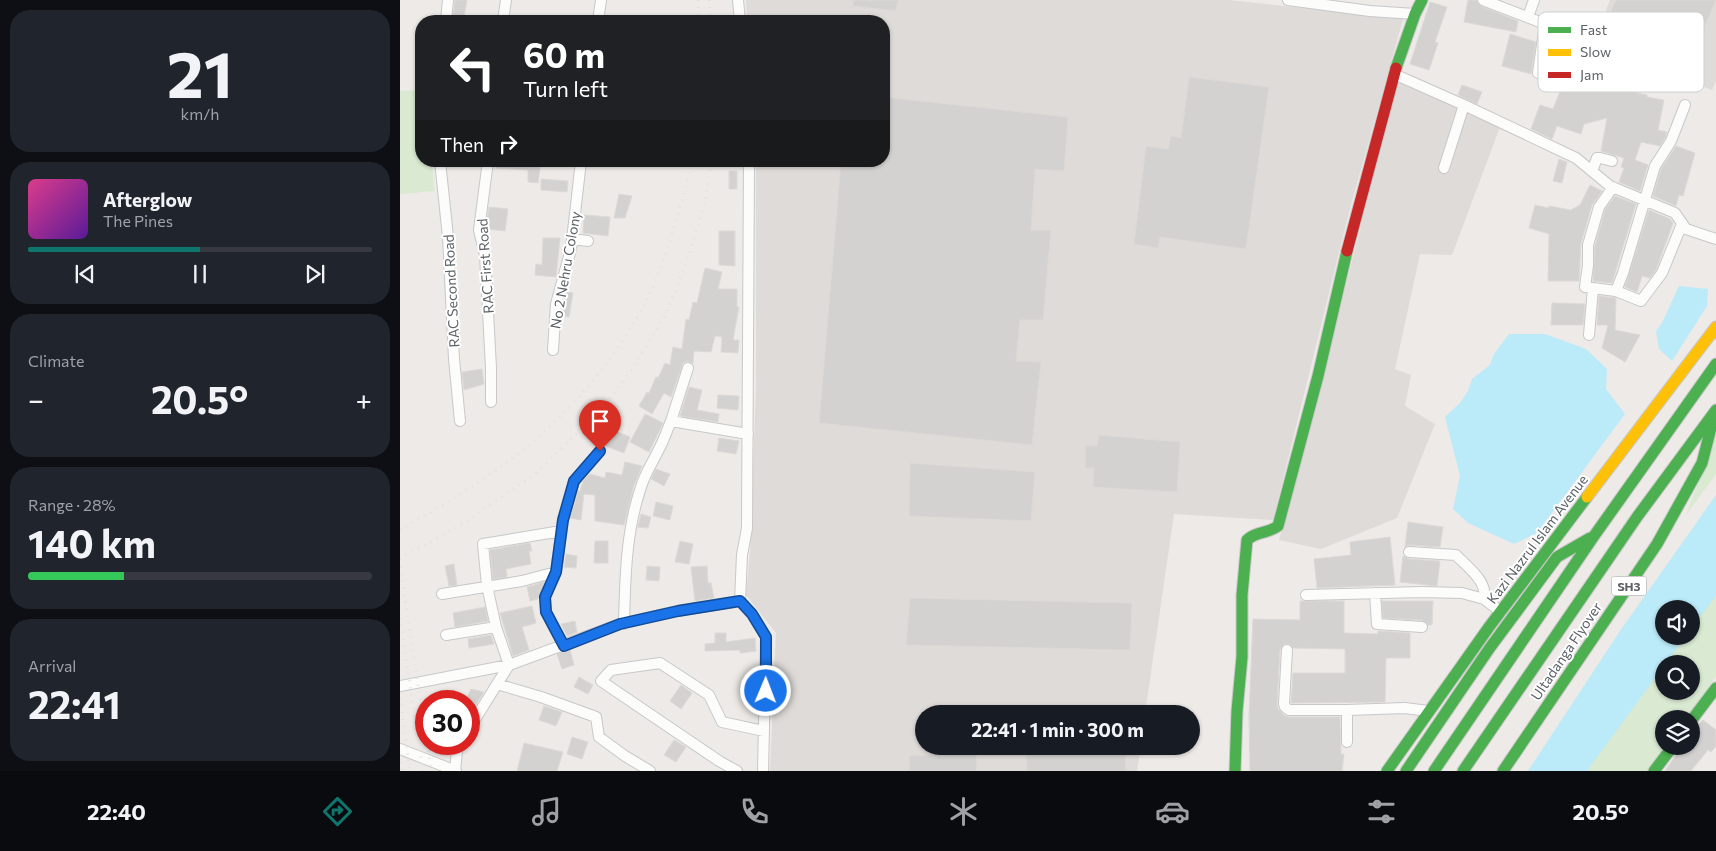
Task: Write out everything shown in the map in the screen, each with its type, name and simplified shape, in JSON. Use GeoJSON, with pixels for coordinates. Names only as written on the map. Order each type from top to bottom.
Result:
{"type":"FeatureCollection","features":[{"type":"Feature","properties":{"kind":"main road"},"geometry":{"type":"LineString","coordinates":[[1235,771],[1237,711],[1242,657],[1242,595],[1247,540],[1252,535],[1272,531],[1278,526],[1318,376],[1347,251],[1394,74],[1415,14],[1422,0]]}},
{"type":"Feature","properties":{"kind":"main road","name":"Kazi Nazrul Islam Avenue"},"geometry":{"type":"LineString","coordinates":[[1387,771],[1428,711],[1501,612],[1715,330]]}},
{"type":"Feature","properties":{"kind":"main road"},"geometry":{"type":"LineString","coordinates":[[1434,771],[1594,536],[1716,364]]}},
{"type":"Feature","properties":{"kind":"main road"},"geometry":{"type":"LineString","coordinates":[[1463,771],[1627,532],[1716,410]]}},
{"type":"Feature","properties":{"kind":"main road","name":"Ultadanga Flyover"},"geometry":{"type":"LineString","coordinates":[[1503,771],[1657,544],[1702,463],[1716,410]]}},
{"type":"Feature","properties":{"kind":"main road"},"geometry":{"type":"LineString","coordinates":[[1702,463],[1716,442]]}},
{"type":"Feature","properties":{"kind":"main road"},"geometry":{"type":"LineString","coordinates":[[1406,771],[1489,649],[1557,558],[1594,536]]}},
{"type":"Feature","properties":{"kind":"main road"},"geometry":{"type":"LineString","coordinates":[[1700,710],[1716,688]]}},
{"type":"Feature","properties":{"kind":"main road"},"geometry":{"type":"LineString","coordinates":[[1654,771],[1666,755]]}},
{"type":"Feature","properties":{"kind":"street"},"geometry":{"type":"LineString","coordinates":[[447,15],[448,0]]}},
{"type":"Feature","properties":{"kind":"street"},"geometry":{"type":"LineString","coordinates":[[504,15],[506,0]]}},
{"type":"Feature","properties":{"kind":"street"},"geometry":{"type":"LineString","coordinates":[[599,15],[601,0]]}},
{"type":"Feature","properties":{"kind":"street"},"geometry":{"type":"LineString","coordinates":[[738,0],[739,15]]}},
{"type":"Feature","properties":{"kind":"street"},"geometry":{"type":"LineString","coordinates":[[1288,0],[1323,2],[1415,14]]}},
{"type":"Feature","properties":{"kind":"street"},"geometry":{"type":"LineString","coordinates":[[1484,0],[1538,21]]}},
{"type":"Feature","properties":{"kind":"street"},"geometry":{"type":"LineString","coordinates":[[1528,17],[1534,0]]}},
{"type":"Feature","properties":{"kind":"street"},"geometry":{"type":"LineString","coordinates":[[1394,74],[1576,158],[1613,187],[1676,213],[1686,229],[1716,239]]}},
{"type":"Feature","properties":{"kind":"street"},"geometry":{"type":"LineString","coordinates":[[1444,168],[1464,105]]}},
{"type":"Feature","properties":{"kind":"street"},"geometry":{"type":"LineString","coordinates":[[1616,291],[1623,274],[1655,166],[1672,141],[1685,105]]}},
{"type":"Feature","properties":{"kind":"street"},"geometry":{"type":"LineString","coordinates":[[1592,171],[1596,159],[1612,161]]}},
{"type":"Feature","properties":{"kind":"street","name":"RAC Second Road"},"geometry":{"type":"LineString","coordinates":[[441,167],[448,237],[454,359],[460,421]]}},
{"type":"Feature","properties":{"kind":"street","name":"RAC First Road"},"geometry":{"type":"LineString","coordinates":[[487,167],[479,230],[486,255],[491,402]]}},
{"type":"Feature","properties":{"kind":"street","name":"No 2 Nehru Colony"},"geometry":{"type":"LineString","coordinates":[[553,350],[556,304],[572,239],[580,167]]}},
{"type":"Feature","properties":{"kind":"street"},"geometry":{"type":"LineString","coordinates":[[749,167],[747,528],[742,555],[740,601],[752,614],[766,637],[762,771]]}},
{"type":"Feature","properties":{"kind":"street"},"geometry":{"type":"LineString","coordinates":[[1613,187],[1599,207],[1588,244],[1585,287],[1616,291],[1641,301],[1662,273],[1682,224]]}},
{"type":"Feature","properties":{"kind":"street"},"geometry":{"type":"LineString","coordinates":[[572,239],[588,241]]}},
{"type":"Feature","properties":{"kind":"street"},"geometry":{"type":"LineString","coordinates":[[1589,335],[1593,288]]}},
{"type":"Feature","properties":{"kind":"street"},"geometry":{"type":"LineString","coordinates":[[624,624],[625,583],[633,519],[644,476],[661,447],[688,368]]}},
{"type":"Feature","properties":{"kind":"street"},"geometry":{"type":"LineString","coordinates":[[671,420],[748,434]]}},
{"type":"Feature","properties":{"kind":"street"},"geometry":{"type":"LineString","coordinates":[[564,646],[546,612],[545,597],[556,572],[561,532],[574,481],[600,451]]}},
{"type":"Feature","properties":{"kind":"street"},"geometry":{"type":"LineString","coordinates":[[509,665],[496,626],[487,586],[482,544],[561,532]]}},
{"type":"Feature","properties":{"kind":"street"},"geometry":{"type":"LineString","coordinates":[[1409,552],[1456,555],[1483,586],[1484,599]]}},
{"type":"Feature","properties":{"kind":"street"},"geometry":{"type":"LineString","coordinates":[[442,594],[522,581],[556,572]]}},
{"type":"Feature","properties":{"kind":"street"},"geometry":{"type":"LineString","coordinates":[[1306,596],[1375,593],[1462,593],[1484,599],[1501,612]]}},
{"type":"Feature","properties":{"kind":"street"},"geometry":{"type":"LineString","coordinates":[[1375,593],[1378,624],[1422,627]]}},
{"type":"Feature","properties":{"kind":"street"},"geometry":{"type":"LineString","coordinates":[[400,686],[509,665],[624,624],[678,611],[740,601]]}},
{"type":"Feature","properties":{"kind":"street"},"geometry":{"type":"LineString","coordinates":[[446,635],[496,626]]}},
{"type":"Feature","properties":{"kind":"street"},"geometry":{"type":"LineString","coordinates":[[1287,650],[1284,704],[1289,710],[1405,708],[1428,711]]}},
{"type":"Feature","properties":{"kind":"street"},"geometry":{"type":"LineString","coordinates":[[737,771],[719,761],[601,681],[611,670],[660,663],[709,695],[722,722],[764,731]]}},
{"type":"Feature","properties":{"kind":"street"},"geometry":{"type":"LineString","coordinates":[[480,712],[509,665]]}},
{"type":"Feature","properties":{"kind":"street"},"geometry":{"type":"LineString","coordinates":[[497,684],[541,697],[596,717],[599,737],[650,771]]}},
{"type":"Feature","properties":{"kind":"street"},"geometry":{"type":"LineString","coordinates":[[1347,710],[1347,742]]}},
{"type":"Feature","properties":{"kind":"street"},"geometry":{"type":"LineString","coordinates":[[400,750],[456,771],[457,755]]}},
{"type":"Feature","properties":{"kind":"shaded area"},"geometry":{"type":"Polygon","coordinates":[[[746,0],[1229,0],[1403,19],[1349,212],[1273,520],[1174,514],[1146,705],[915,705],[915,755],[1140,755],[1137,771],[770,771],[776,633],[746,595],[750,552],[756,388],[756,167],[890,167],[890,15],[747,15],[746,0]]]}},
{"type":"Feature","properties":{"kind":"shaded area"},"geometry":{"type":"Polygon","coordinates":[[[1610,0],[1716,0],[1716,81],[1712,90],[1704,87],[1704,12],[1605,12],[1610,0]]]}},
{"type":"Feature","properties":{"kind":"shaded area"},"geometry":{"type":"Polygon","coordinates":[[[1398,78],[1500,127],[1452,255],[1420,254],[1395,369],[1411,375],[1405,406],[1435,424],[1397,518],[1321,549],[1279,540],[1324,373],[1398,78]]]}},
{"type":"Feature","properties":{"kind":"green space"},"geometry":{"type":"Polygon","coordinates":[[[415,90],[415,167],[432,167],[434,191],[400,194],[400,91],[415,90]]]}},
{"type":"Feature","properties":{"kind":"green space"},"geometry":{"type":"Polygon","coordinates":[[[1716,435],[1716,474],[1686,515],[1716,435]]]}},
{"type":"Feature","properties":{"kind":"green space"},"geometry":{"type":"Polygon","coordinates":[[[1716,589],[1716,676],[1700,699],[1700,655],[1668,655],[1676,645],[1700,645],[1700,611],[1716,589]]]}},
{"type":"Feature","properties":{"kind":"green space"},"geometry":{"type":"Polygon","coordinates":[[[1655,674],[1655,700],[1699,700],[1692,710],[1655,710],[1655,755],[1660,755],[1648,771],[1585,771],[1655,674]]]}},
{"type":"Feature","properties":{"kind":"water"},"geometry":{"type":"Polygon","coordinates":[[[1679,286],[1708,289],[1707,306],[1672,361],[1659,349],[1656,331],[1662,323],[1679,286]]]}},
{"type":"Feature","properties":{"kind":"water"},"geometry":{"type":"Polygon","coordinates":[[[1509,334],[1545,334],[1586,349],[1607,369],[1606,389],[1625,414],[1537,533],[1514,544],[1468,523],[1453,509],[1460,476],[1445,417],[1460,403],[1468,391],[1472,379],[1490,365],[1494,354],[1509,334]]]}},
{"type":"Feature","properties":{"kind":"water"},"geometry":{"type":"Polygon","coordinates":[[[1716,495],[1716,582],[1700,603],[1700,600],[1655,600],[1655,645],[1669,645],[1662,655],[1655,655],[1655,665],[1581,771],[1528,771],[1620,631],[1716,495]]]}},
{"type":"Feature","properties":{"kind":"building"},"geometry":{"type":"Polygon","coordinates":[[[455,0],[467,0],[464,15],[453,15],[455,0]]]}},
{"type":"Feature","properties":{"kind":"building"},"geometry":{"type":"Polygon","coordinates":[[[853,0],[898,0],[896,11],[853,6],[853,0]]]}},
{"type":"Feature","properties":{"kind":"building"},"geometry":{"type":"Polygon","coordinates":[[[1468,0],[1476,0],[1481,6],[1518,21],[1516,32],[1464,22],[1468,0]]]}},
{"type":"Feature","properties":{"kind":"building"},"geometry":{"type":"Polygon","coordinates":[[[1616,0],[1716,0],[1704,28],[1704,12],[1610,12],[1616,0]]]}},
{"type":"Feature","properties":{"kind":"building"},"geometry":{"type":"Polygon","coordinates":[[[1430,2],[1447,7],[1435,42],[1438,43],[1429,70],[1410,64],[1430,2]]]}},
{"type":"Feature","properties":{"kind":"building"},"geometry":{"type":"Polygon","coordinates":[[[1510,34],[1536,42],[1531,74],[1502,66],[1510,34]]]}},
{"type":"Feature","properties":{"kind":"building"},"geometry":{"type":"Polygon","coordinates":[[[1189,77],[1269,87],[1246,249],[1160,237],[1158,248],[1134,244],[1146,146],[1168,149],[1171,136],[1181,138],[1189,77]]]}},
{"type":"Feature","properties":{"kind":"building"},"geometry":{"type":"Polygon","coordinates":[[[1462,85],[1482,92],[1477,104],[1458,95],[1462,85]]]}},
{"type":"Feature","properties":{"kind":"building"},"geometry":{"type":"Polygon","coordinates":[[[1560,92],[1633,92],[1664,100],[1658,130],[1667,132],[1665,138],[1660,146],[1641,142],[1635,160],[1648,165],[1640,191],[1619,182],[1624,168],[1621,167],[1624,158],[1601,151],[1607,118],[1584,124],[1581,134],[1557,126],[1552,139],[1531,129],[1540,105],[1553,109],[1560,92]]]}},
{"type":"Feature","properties":{"kind":"building"},"geometry":{"type":"Polygon","coordinates":[[[890,98],[1068,117],[1064,171],[1035,169],[1031,230],[1051,230],[1043,320],[1020,320],[1016,361],[1041,362],[1032,445],[819,423],[840,167],[890,167],[890,98]]]}},
{"type":"Feature","properties":{"kind":"building"},"geometry":{"type":"Polygon","coordinates":[[[1676,146],[1695,153],[1683,196],[1679,195],[1676,206],[1653,196],[1661,169],[1676,146]]]}},
{"type":"Feature","properties":{"kind":"building"},"geometry":{"type":"Polygon","coordinates":[[[1559,159],[1567,162],[1562,183],[1553,181],[1559,159]]]}},
{"type":"Feature","properties":{"kind":"building"},"geometry":{"type":"Polygon","coordinates":[[[540,167],[538,183],[528,182],[528,170],[496,168],[540,167]]]}},
{"type":"Feature","properties":{"kind":"building"},"geometry":{"type":"Polygon","coordinates":[[[729,171],[737,171],[737,189],[729,189],[729,171]]]}},
{"type":"Feature","properties":{"kind":"building"},"geometry":{"type":"Polygon","coordinates":[[[541,179],[568,181],[567,192],[541,190],[541,179]]]}},
{"type":"Feature","properties":{"kind":"building"},"geometry":{"type":"Polygon","coordinates":[[[1590,185],[1602,191],[1592,205],[1581,243],[1579,281],[1548,281],[1549,234],[1529,228],[1535,205],[1571,210],[1580,205],[1590,185]]]}},
{"type":"Feature","properties":{"kind":"building"},"geometry":{"type":"Polygon","coordinates":[[[619,194],[632,196],[625,218],[614,218],[619,194]]]}},
{"type":"Feature","properties":{"kind":"building"},"geometry":{"type":"Polygon","coordinates":[[[1615,196],[1636,204],[1612,283],[1593,281],[1595,246],[1605,210],[1615,196]]]}},
{"type":"Feature","properties":{"kind":"building"},"geometry":{"type":"Polygon","coordinates":[[[489,207],[508,209],[505,231],[486,229],[489,207]]]}},
{"type":"Feature","properties":{"kind":"building"},"geometry":{"type":"Polygon","coordinates":[[[1649,210],[1670,219],[1673,223],[1656,270],[1650,278],[1642,276],[1637,292],[1625,287],[1649,210]]]}},
{"type":"Feature","properties":{"kind":"building"},"geometry":{"type":"Polygon","coordinates":[[[584,215],[610,217],[608,236],[583,233],[584,215]]]}},
{"type":"Feature","properties":{"kind":"building"},"geometry":{"type":"Polygon","coordinates":[[[719,231],[735,231],[735,266],[719,265],[719,231]]]}},
{"type":"Feature","properties":{"kind":"building"},"geometry":{"type":"Polygon","coordinates":[[[543,238],[560,238],[556,277],[535,275],[536,264],[542,265],[543,238]]]}},
{"type":"Feature","properties":{"kind":"building"},"geometry":{"type":"Polygon","coordinates":[[[705,268],[722,272],[718,289],[737,289],[737,307],[739,307],[733,340],[739,340],[738,353],[721,352],[722,337],[715,336],[711,352],[694,351],[693,363],[687,361],[683,363],[671,397],[664,393],[652,414],[639,406],[647,392],[649,393],[665,363],[670,365],[673,347],[682,349],[686,319],[689,320],[693,302],[697,303],[705,268]]]}},
{"type":"Feature","properties":{"kind":"building"},"geometry":{"type":"Polygon","coordinates":[[[566,292],[573,293],[569,317],[562,316],[566,292]]]}},
{"type":"Feature","properties":{"kind":"building"},"geometry":{"type":"Polygon","coordinates":[[[1599,296],[1616,298],[1615,330],[1640,335],[1625,362],[1602,348],[1608,325],[1597,325],[1599,296]]]}},
{"type":"Feature","properties":{"kind":"building"},"geometry":{"type":"Polygon","coordinates":[[[1552,303],[1585,304],[1583,325],[1551,325],[1552,303]]]}},
{"type":"Feature","properties":{"kind":"building"},"geometry":{"type":"Polygon","coordinates":[[[482,369],[484,384],[464,390],[462,372],[482,369]]]}},
{"type":"Feature","properties":{"kind":"building"},"geometry":{"type":"Polygon","coordinates":[[[689,387],[702,390],[697,410],[719,414],[718,422],[680,416],[689,387]]]}},
{"type":"Feature","properties":{"kind":"building"},"geometry":{"type":"Polygon","coordinates":[[[718,395],[739,396],[738,410],[717,408],[718,395]]]}},
{"type":"Feature","properties":{"kind":"building"},"geometry":{"type":"Polygon","coordinates":[[[645,414],[663,423],[649,452],[630,442],[645,414]]]}},
{"type":"Feature","properties":{"kind":"building"},"geometry":{"type":"Polygon","coordinates":[[[615,431],[630,437],[624,453],[603,445],[615,431]]]}},
{"type":"Feature","properties":{"kind":"building"},"geometry":{"type":"Polygon","coordinates":[[[1099,435],[1180,442],[1177,492],[1093,487],[1094,468],[1085,468],[1086,445],[1097,446],[1099,435]]]}},
{"type":"Feature","properties":{"kind":"building"},"geometry":{"type":"Polygon","coordinates":[[[719,438],[739,441],[736,454],[717,451],[719,438]]]}},
{"type":"Feature","properties":{"kind":"building"},"geometry":{"type":"Polygon","coordinates":[[[625,462],[642,466],[634,485],[624,525],[595,521],[595,495],[584,494],[581,520],[570,518],[583,481],[590,474],[605,478],[606,472],[622,475],[625,462]]]}},
{"type":"Feature","properties":{"kind":"building"},"geometry":{"type":"Polygon","coordinates":[[[910,463],[1035,472],[1031,521],[909,516],[910,463]]]}},
{"type":"Feature","properties":{"kind":"building"},"geometry":{"type":"Polygon","coordinates":[[[656,469],[670,474],[664,486],[651,479],[656,469]]]}},
{"type":"Feature","properties":{"kind":"building"},"geometry":{"type":"Polygon","coordinates":[[[656,502],[673,506],[670,520],[653,516],[656,502]]]}},
{"type":"Feature","properties":{"kind":"building"},"geometry":{"type":"Polygon","coordinates":[[[641,514],[651,517],[648,528],[638,527],[641,514]]]}},
{"type":"Feature","properties":{"kind":"building"},"geometry":{"type":"Polygon","coordinates":[[[1408,522],[1443,527],[1440,547],[1409,545],[1405,547],[1408,522]]]}},
{"type":"Feature","properties":{"kind":"building"},"geometry":{"type":"Polygon","coordinates":[[[1390,537],[1395,585],[1317,588],[1314,559],[1351,555],[1350,542],[1390,537]]]}},
{"type":"Feature","properties":{"kind":"building"},"geometry":{"type":"Polygon","coordinates":[[[595,541],[608,541],[608,563],[594,563],[595,541]]]}},
{"type":"Feature","properties":{"kind":"building"},"geometry":{"type":"Polygon","coordinates":[[[680,541],[693,544],[689,564],[675,562],[680,541]]]}},
{"type":"Feature","properties":{"kind":"building"},"geometry":{"type":"Polygon","coordinates":[[[530,543],[532,551],[529,551],[531,564],[506,569],[507,577],[493,579],[490,550],[530,543]]]}},
{"type":"Feature","properties":{"kind":"building"},"geometry":{"type":"Polygon","coordinates":[[[566,554],[577,556],[576,568],[564,567],[566,554]]]}},
{"type":"Feature","properties":{"kind":"building"},"geometry":{"type":"Polygon","coordinates":[[[1403,556],[1409,559],[1440,561],[1437,586],[1400,582],[1403,556]]]}},
{"type":"Feature","properties":{"kind":"building"},"geometry":{"type":"Polygon","coordinates":[[[454,564],[457,585],[449,586],[445,566],[454,564]]]}},
{"type":"Feature","properties":{"kind":"building"},"geometry":{"type":"Polygon","coordinates":[[[647,566],[660,567],[659,581],[646,580],[647,566]]]}},
{"type":"Feature","properties":{"kind":"building"},"geometry":{"type":"Polygon","coordinates":[[[707,566],[708,583],[711,583],[714,598],[695,601],[691,567],[707,566]]]}},
{"type":"Feature","properties":{"kind":"building"},"geometry":{"type":"Polygon","coordinates":[[[544,582],[538,599],[530,601],[527,587],[544,582]]]}},
{"type":"Feature","properties":{"kind":"building"},"geometry":{"type":"Polygon","coordinates":[[[910,598],[1132,603],[1130,650],[906,645],[910,598]]]}},
{"type":"Feature","properties":{"kind":"building"},"geometry":{"type":"Polygon","coordinates":[[[1300,601],[1344,601],[1344,633],[1378,634],[1378,631],[1410,633],[1410,658],[1386,658],[1385,702],[1291,703],[1293,673],[1345,673],[1345,649],[1293,648],[1290,644],[1284,644],[1280,650],[1278,709],[1285,716],[1289,717],[1340,717],[1341,754],[1344,754],[1342,771],[1250,771],[1249,716],[1253,619],[1300,620],[1300,601]]]}},
{"type":"Feature","properties":{"kind":"building"},"geometry":{"type":"Polygon","coordinates":[[[1382,601],[1433,601],[1432,625],[1428,625],[1422,620],[1383,618],[1382,601]]]}},
{"type":"Feature","properties":{"kind":"building"},"geometry":{"type":"Polygon","coordinates":[[[532,606],[536,623],[522,627],[529,650],[513,656],[500,613],[532,606]]]}},
{"type":"Feature","properties":{"kind":"building"},"geometry":{"type":"Polygon","coordinates":[[[485,607],[488,621],[455,627],[453,613],[485,607]]]}},
{"type":"Feature","properties":{"kind":"building"},"geometry":{"type":"Polygon","coordinates":[[[575,621],[577,632],[567,636],[561,624],[575,621]]]}},
{"type":"Feature","properties":{"kind":"building"},"geometry":{"type":"Polygon","coordinates":[[[715,633],[726,633],[726,642],[755,638],[756,651],[740,653],[740,650],[705,651],[705,644],[715,643],[715,633]]]}},
{"type":"Feature","properties":{"kind":"building"},"geometry":{"type":"Polygon","coordinates":[[[491,635],[494,644],[469,648],[468,639],[491,635]]]}},
{"type":"Feature","properties":{"kind":"building"},"geometry":{"type":"Polygon","coordinates":[[[570,650],[574,665],[562,669],[557,654],[570,650]]]}},
{"type":"Feature","properties":{"kind":"building"},"geometry":{"type":"Polygon","coordinates":[[[579,677],[593,685],[588,694],[574,687],[579,677]]]}},
{"type":"Feature","properties":{"kind":"building"},"geometry":{"type":"Polygon","coordinates":[[[757,677],[756,700],[747,702],[743,678],[757,677]]]}},
{"type":"Feature","properties":{"kind":"building"},"geometry":{"type":"Polygon","coordinates":[[[681,685],[692,693],[681,709],[670,701],[681,685]]]}},
{"type":"Feature","properties":{"kind":"building"},"geometry":{"type":"Polygon","coordinates":[[[544,706],[562,712],[556,726],[539,720],[544,706]]]}},
{"type":"Feature","properties":{"kind":"building"},"geometry":{"type":"Polygon","coordinates":[[[1703,720],[1716,730],[1716,746],[1711,752],[1708,750],[1691,771],[1665,771],[1676,755],[1700,755],[1700,723],[1703,720]]]}},
{"type":"Feature","properties":{"kind":"building"},"geometry":{"type":"Polygon","coordinates":[[[572,737],[588,742],[582,759],[567,754],[572,737]]]}},
{"type":"Feature","properties":{"kind":"building"},"geometry":{"type":"Polygon","coordinates":[[[674,740],[686,747],[676,762],[664,755],[674,740]]]}},
{"type":"Feature","properties":{"kind":"building"},"geometry":{"type":"Polygon","coordinates":[[[524,743],[563,752],[557,771],[517,771],[524,743]]]}},
{"type":"Feature","properties":{"kind":"building"},"geometry":{"type":"Polygon","coordinates":[[[977,755],[976,771],[910,771],[909,756],[977,755]]]}},
{"type":"Feature","properties":{"kind":"building"},"geometry":{"type":"Polygon","coordinates":[[[1026,755],[1125,755],[1126,771],[1027,771],[1026,755]]]}},
{"type":"Feature","properties":{"kind":"waterway"},"geometry":{"type":"LineString","coordinates":[[1700,608],[1716,586]]}},
{"type":"Feature","properties":{"kind":"waterway"},"geometry":{"type":"LineString","coordinates":[[1580,771],[1672,645]]}},
{"type":"Feature","properties":{"kind":"railway"},"geometry":{"type":"LineString","coordinates":[[698,0],[699,15]]}},
{"type":"Feature","properties":{"kind":"railway"},"geometry":{"type":"LineString","coordinates":[[709,0],[711,15]]}},
{"type":"Feature","properties":{"kind":"railway"},"geometry":{"type":"LineString","coordinates":[[400,530],[506,463],[547,429],[584,392],[631,328],[654,284],[671,239],[690,167]]}},
{"type":"Feature","properties":{"kind":"railway"},"geometry":{"type":"LineString","coordinates":[[400,559],[456,528],[535,474],[602,409],[632,369],[666,314],[691,250],[705,202],[710,167]]}},
{"type":"Feature","properties":{"kind":"railway"},"geometry":{"type":"LineString","coordinates":[[400,567],[419,690]]}},
{"type":"Feature","properties":{"kind":"railway"},"geometry":{"type":"LineString","coordinates":[[400,618],[423,771]]}},
{"type":"Feature","properties":{"kind":"railway"},"geometry":{"type":"LineString","coordinates":[[400,698],[410,771]]}},
{"type":"Feature","properties":{"kind":"railway"},"geometry":{"type":"LineString","coordinates":[[400,755],[402,771]]}},
{"type":"Feature","properties":{"kind":"railway"},"geometry":{"type":"LineString","coordinates":[[429,755],[432,771]]}},
{"type":"Feature","properties":{"kind":"traffic: fast"},"geometry":{"type":"LineString","coordinates":[[1396,68],[1415,14],[1422,0]]}},
{"type":"Feature","properties":{"kind":"traffic: fast"},"geometry":{"type":"LineString","coordinates":[[1235,771],[1237,711],[1242,657],[1242,595],[1247,540],[1254,535],[1278,526],[1318,376],[1347,251]]}},
{"type":"Feature","properties":{"kind":"traffic: fast"},"geometry":{"type":"LineString","coordinates":[[1434,771],[1594,536],[1716,364]]}},
{"type":"Feature","properties":{"kind":"traffic: fast"},"geometry":{"type":"LineString","coordinates":[[1463,771],[1637,517],[1716,410]]}},
{"type":"Feature","properties":{"kind":"traffic: fast"},"geometry":{"type":"LineString","coordinates":[[1503,771],[1657,544],[1702,463],[1713,420]]}},
{"type":"Feature","properties":{"kind":"traffic: fast"},"geometry":{"type":"LineString","coordinates":[[1387,771],[1489,627],[1587,497]]}},
{"type":"Feature","properties":{"kind":"traffic: fast"},"geometry":{"type":"LineString","coordinates":[[1406,771],[1489,649],[1557,557],[1590,538]]}},
{"type":"Feature","properties":{"kind":"traffic: fast"},"geometry":{"type":"LineString","coordinates":[[1699,710],[1716,688]]}},
{"type":"Feature","properties":{"kind":"traffic: fast"},"geometry":{"type":"LineString","coordinates":[[1654,771],[1666,755]]}},
{"type":"Feature","properties":{"kind":"traffic: slow"},"geometry":{"type":"LineString","coordinates":[[1587,497],[1716,327]]}},
{"type":"Feature","properties":{"kind":"traffic: jam"},"geometry":{"type":"LineString","coordinates":[[1347,251],[1396,68]]}},
{"type":"Feature","properties":{"kind":"route"},"geometry":{"type":"LineString","coordinates":[[600,451],[574,481],[563,520],[556,572],[545,597],[546,612],[564,646],[620,624],[678,611],[740,601],[752,614],[766,637],[766,691]]}}]}
